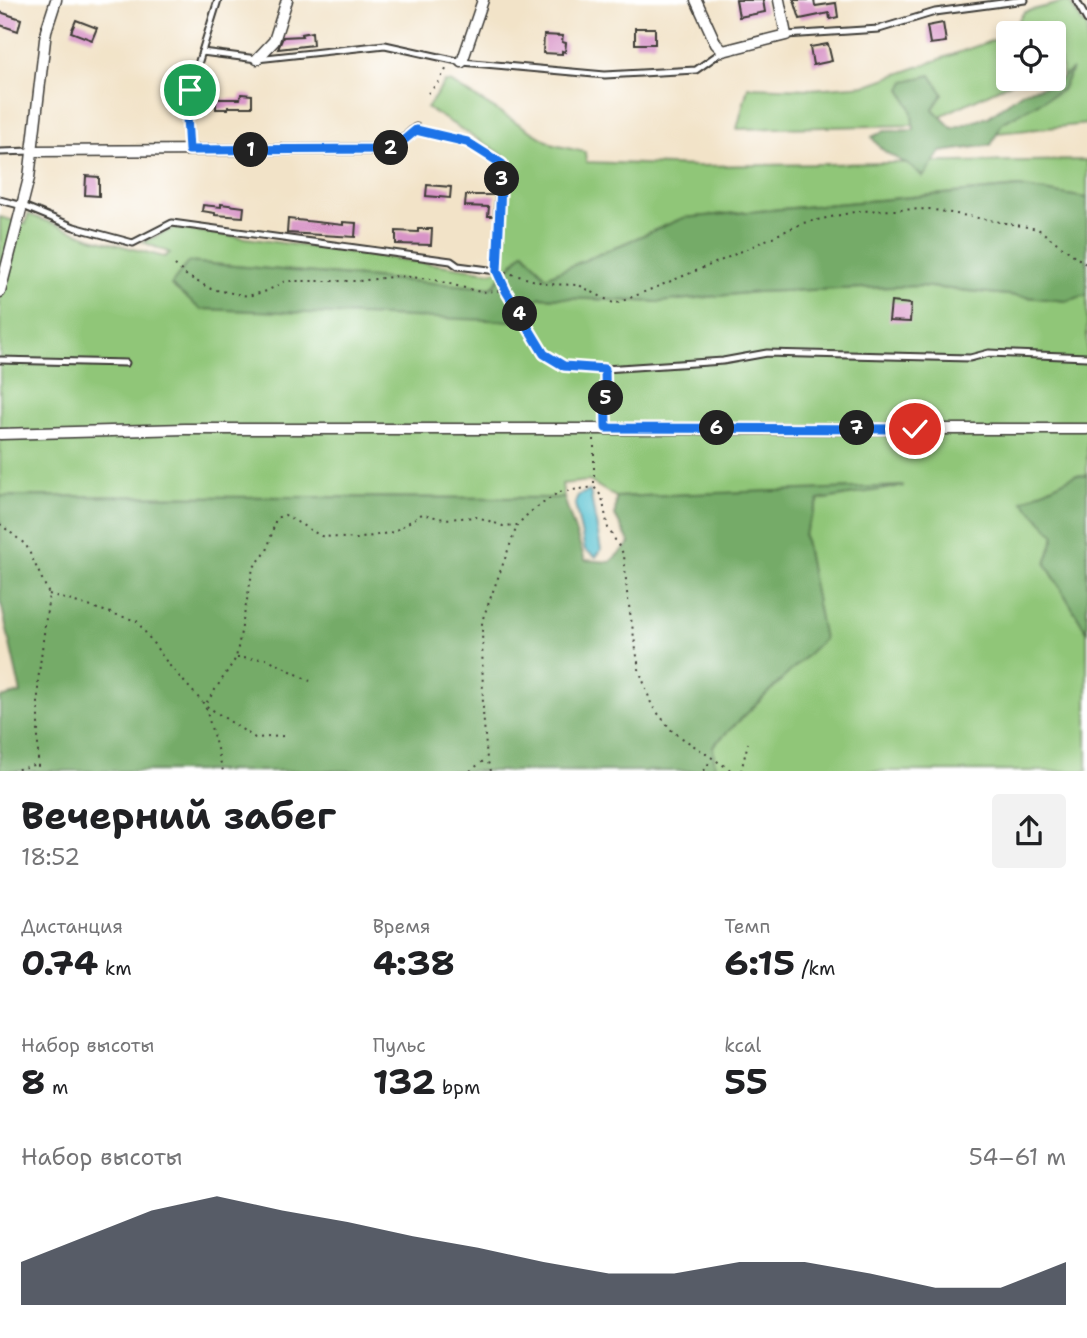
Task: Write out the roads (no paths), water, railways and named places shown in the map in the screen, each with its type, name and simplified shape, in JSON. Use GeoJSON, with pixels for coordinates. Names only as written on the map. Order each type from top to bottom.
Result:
{"type":"FeatureCollection","features":[{"type":"Feature","properties":{"kind":"street"},"geometry":{"type":"LineString","coordinates":[[0,292],[23,206],[46,31],[56,0]]}},
{"type":"Feature","properties":{"kind":"street"},"geometry":{"type":"LineString","coordinates":[[257,59],[274,41],[287,0]]}},
{"type":"Feature","properties":{"kind":"street"},"geometry":{"type":"LineString","coordinates":[[462,62],[483,0]]}},
{"type":"Feature","properties":{"kind":"street"},"geometry":{"type":"LineString","coordinates":[[696,0],[716,44],[723,51],[786,35],[779,0]]}},
{"type":"Feature","properties":{"kind":"street"},"geometry":{"type":"LineString","coordinates":[[32,152],[387,149],[398,145],[416,130]]}},
{"type":"Feature","properties":{"kind":"street"},"geometry":{"type":"LineString","coordinates":[[0,434],[199,429],[1087,429]]}},
{"type":"Feature","properties":{"kind":"lane"},"geometry":{"type":"LineString","coordinates":[[189,150],[187,117],[172,108],[173,99],[190,90],[218,0]]}},
{"type":"Feature","properties":{"kind":"lane"},"geometry":{"type":"LineString","coordinates":[[786,35],[878,29],[934,12],[1025,0]]}},
{"type":"Feature","properties":{"kind":"lane"},"geometry":{"type":"LineString","coordinates":[[1076,0],[1087,20]]}},
{"type":"Feature","properties":{"kind":"lane"},"geometry":{"type":"LineString","coordinates":[[202,52],[257,59],[385,46],[462,62],[605,75],[696,70],[723,51]]}},
{"type":"Feature","properties":{"kind":"lane"},"geometry":{"type":"LineString","coordinates":[[416,130],[467,142],[502,164],[497,271],[544,354],[564,366],[605,369],[723,360],[767,353],[970,358],[989,353],[1087,357]]}},
{"type":"Feature","properties":{"kind":"lane"},"geometry":{"type":"LineString","coordinates":[[0,152],[32,152]]}},
{"type":"Feature","properties":{"kind":"lane"},"geometry":{"type":"LineString","coordinates":[[0,200],[23,206],[74,227],[133,243],[172,223],[451,261],[458,266],[497,271]]}},
{"type":"Feature","properties":{"kind":"lane"},"geometry":{"type":"LineString","coordinates":[[0,360],[126,363]]}},
{"type":"Feature","properties":{"kind":"lane"},"geometry":{"type":"LineString","coordinates":[[605,369],[606,428]]}},
{"type":"Feature","properties":{"kind":"water"},"geometry":{"type":"Polygon","coordinates":[[[590,491],[601,550],[596,557],[585,550],[575,504],[578,495],[590,491]]]}}]}
